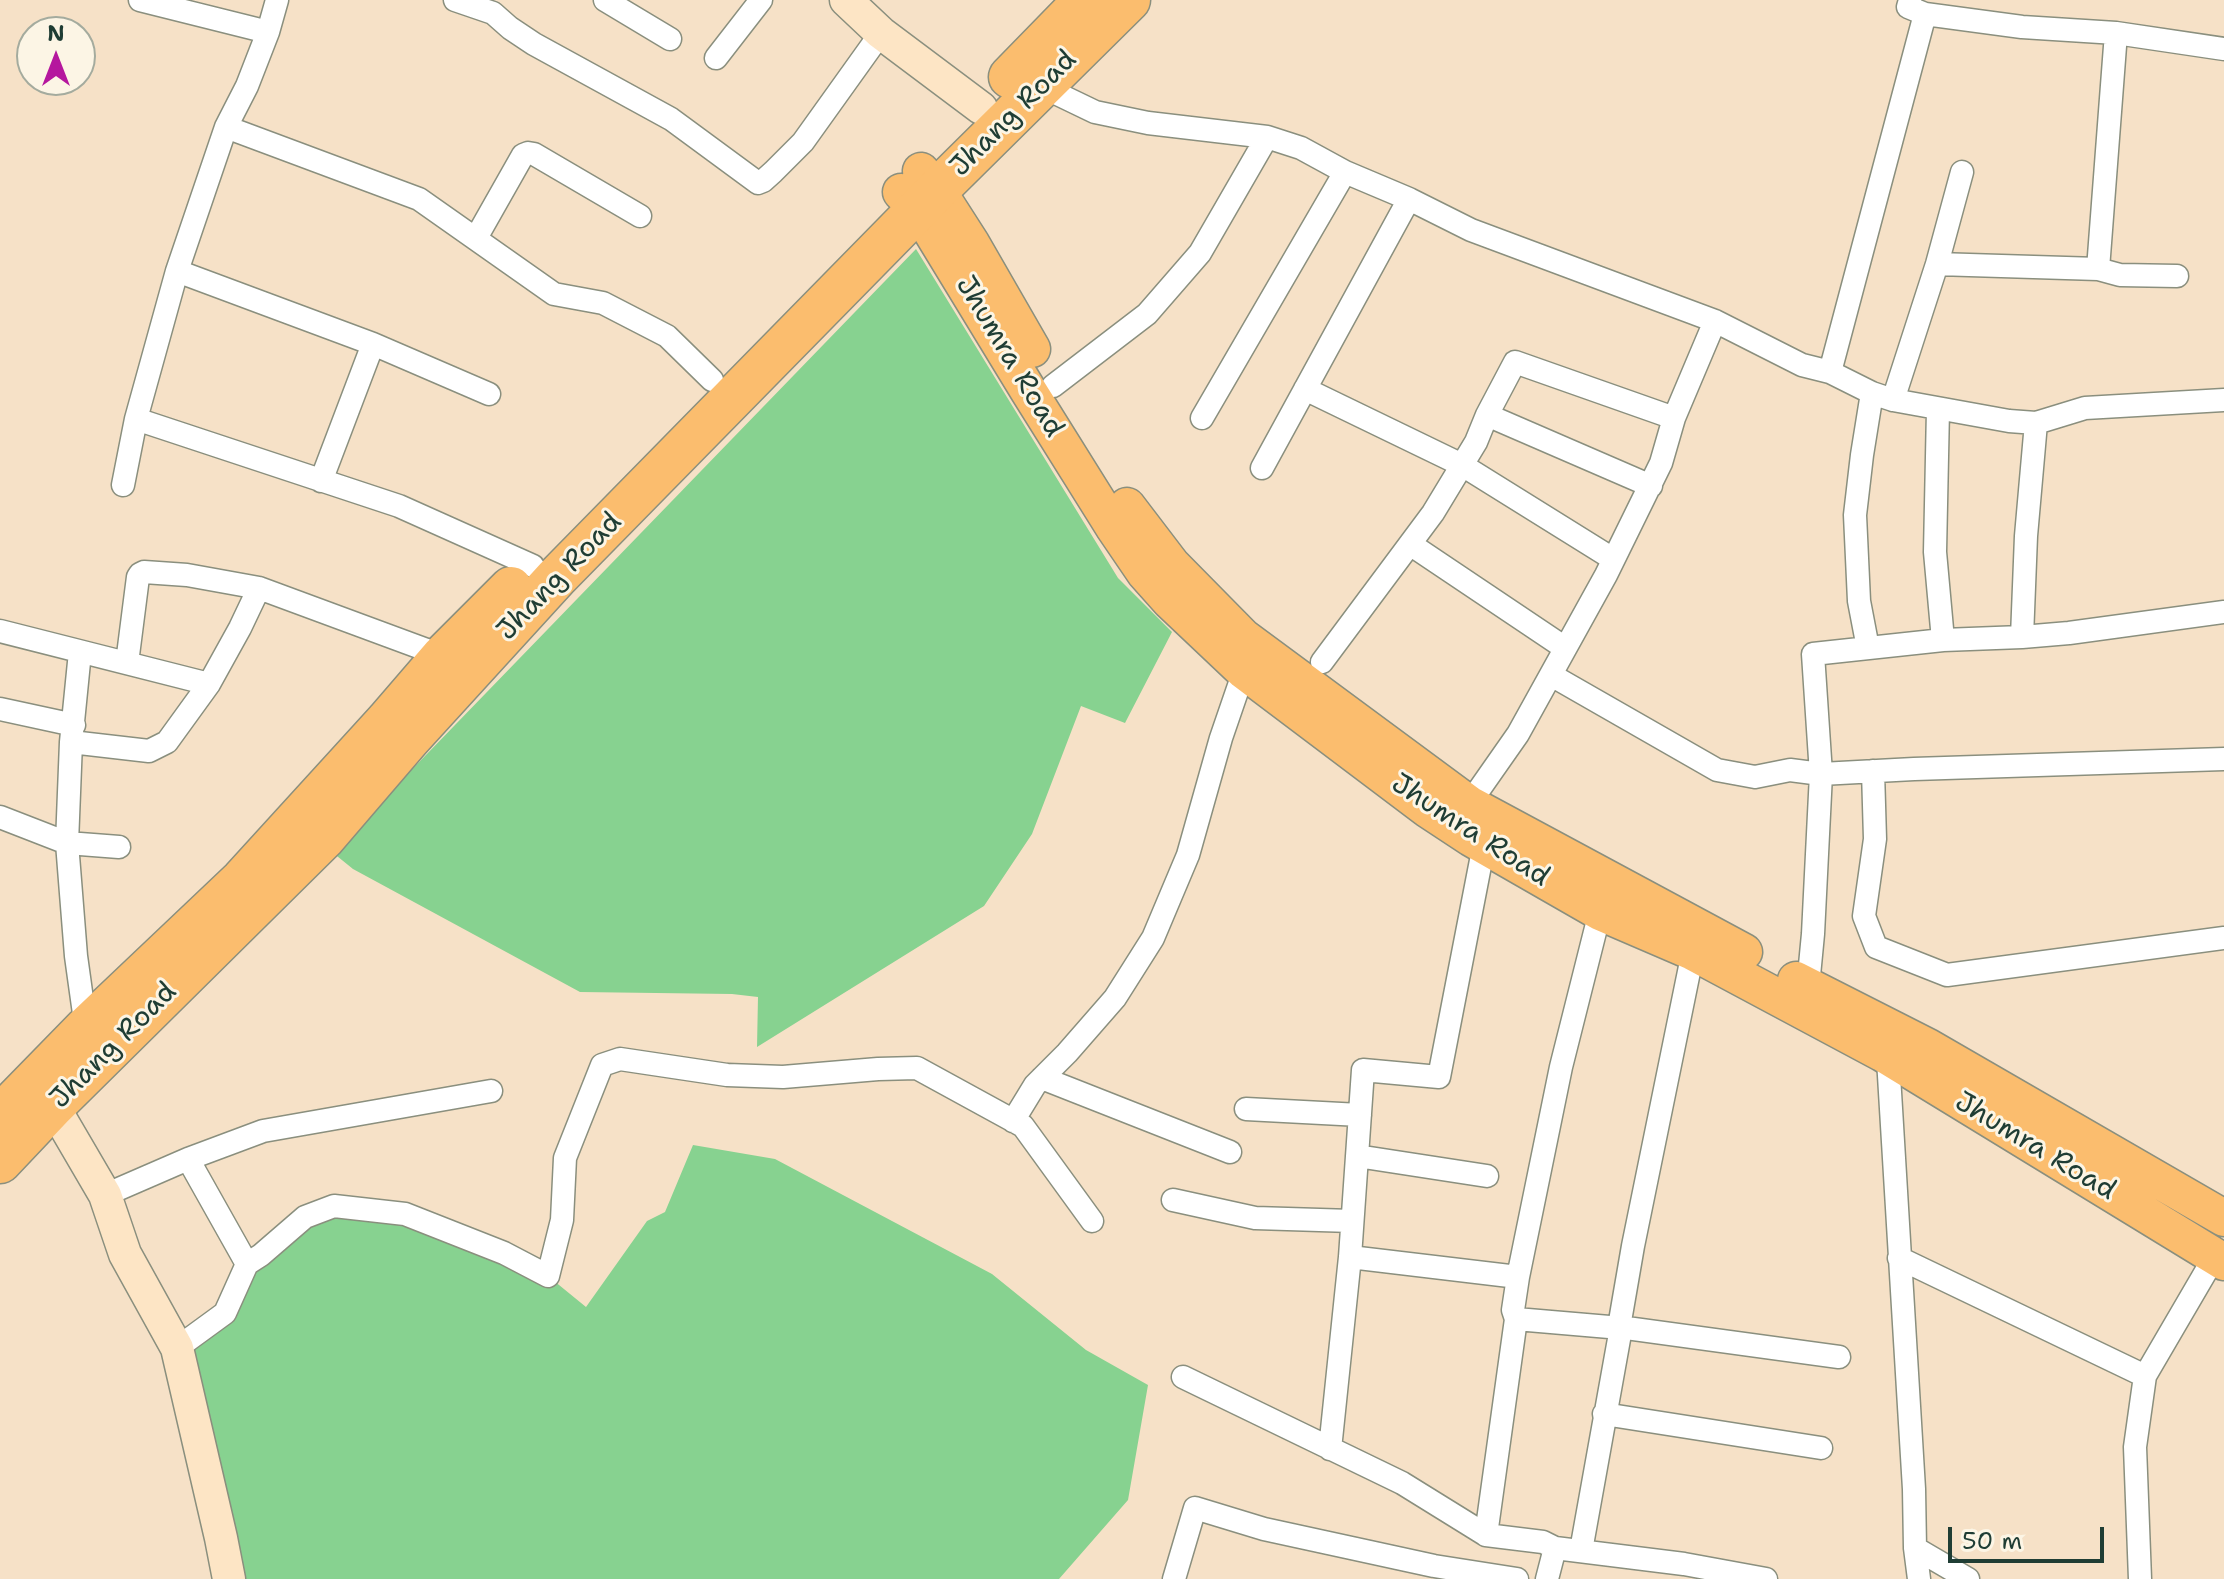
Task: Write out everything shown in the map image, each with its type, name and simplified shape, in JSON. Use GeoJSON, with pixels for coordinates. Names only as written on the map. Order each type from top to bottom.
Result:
{"type":"FeatureCollection","features":[{"type":"Feature","properties":{"kind":"highway","name":"Jhang Road"},"geometry":{"type":"LineString","coordinates":[[0,1116],[86,1028],[556,578],[919,191],[981,108],[1085,0]]}},
{"type":"Feature","properties":{"kind":"highway","name":"Jhang Road"},"geometry":{"type":"LineString","coordinates":[[0,1162],[324,838],[398,730],[443,656],[712,380],[919,191],[1041,86],[1129,0]]}},
{"type":"Feature","properties":{"kind":"main road","name":"Jhumra Road"},"geometry":{"type":"LineString","coordinates":[[919,191],[971,243],[1132,515],[1172,565],[1255,646],[1469,804],[1808,986],[2219,1259]]}},
{"type":"Feature","properties":{"kind":"main road","name":"Jhumra Road"},"geometry":{"type":"LineString","coordinates":[[919,191],[1087,485],[1145,573],[1244,671],[1427,809],[1600,912],[1693,952],[1882,1053],[1895,1046]]}},
{"type":"Feature","properties":{"kind":"main road","name":"Jhumra Road"},"geometry":{"type":"LineString","coordinates":[[1895,1046],[2224,1218]]}},
{"type":"Feature","properties":{"kind":"street"},"geometry":{"type":"LineString","coordinates":[[140,0],[268,32]]}},
{"type":"Feature","properties":{"kind":"street"},"geometry":{"type":"LineString","coordinates":[[123,485],[136,419],[177,271],[226,127],[247,86],[277,0]]}},
{"type":"Feature","properties":{"kind":"street"},"geometry":{"type":"LineString","coordinates":[[455,0],[493,13],[534,44],[671,119],[758,183],[803,142],[881,33]]}},
{"type":"Feature","properties":{"kind":"street"},"geometry":{"type":"LineString","coordinates":[[605,0],[670,39]]}},
{"type":"Feature","properties":{"kind":"street"},"geometry":{"type":"LineString","coordinates":[[716,58],[761,0]]}},
{"type":"Feature","properties":{"kind":"street"},"geometry":{"type":"LineString","coordinates":[[846,0],[881,33],[981,108]]}},
{"type":"Feature","properties":{"kind":"street"},"geometry":{"type":"LineString","coordinates":[[1830,372],[1917,7],[2022,27],[2116,33],[2224,49]]}},
{"type":"Feature","properties":{"kind":"street"},"geometry":{"type":"LineString","coordinates":[[2098,269],[2116,33]]}},
{"type":"Feature","properties":{"kind":"street"},"geometry":{"type":"LineString","coordinates":[[1041,86],[1095,112],[1148,123],[1267,137],[1301,148],[1345,172],[1471,230],[1715,321],[1802,365],[1830,372],[1883,397],[1938,409],[2036,423],[2085,408],[2224,400]]}},
{"type":"Feature","properties":{"kind":"street"},"geometry":{"type":"LineString","coordinates":[[226,127],[419,199],[554,294],[603,303],[667,336],[712,380]]}},
{"type":"Feature","properties":{"kind":"street"},"geometry":{"type":"LineString","coordinates":[[1053,386],[1147,314],[1200,253],[1267,137]]}},
{"type":"Feature","properties":{"kind":"street"},"geometry":{"type":"LineString","coordinates":[[476,238],[523,155],[528,153],[640,216]]}},
{"type":"Feature","properties":{"kind":"street"},"geometry":{"type":"LineString","coordinates":[[1202,418],[1345,172]]}},
{"type":"Feature","properties":{"kind":"street"},"geometry":{"type":"LineString","coordinates":[[1868,648],[1859,601],[1855,515],[1862,455],[1937,264],[1962,172]]}},
{"type":"Feature","properties":{"kind":"street"},"geometry":{"type":"LineString","coordinates":[[1262,468],[1409,199]]}},
{"type":"Feature","properties":{"kind":"street"},"geometry":{"type":"LineString","coordinates":[[1937,264],[2098,269],[2120,275],[2177,276]]}},
{"type":"Feature","properties":{"kind":"street"},"geometry":{"type":"LineString","coordinates":[[177,271],[373,344],[489,394]]}},
{"type":"Feature","properties":{"kind":"street"},"geometry":{"type":"LineString","coordinates":[[1469,804],[1518,734],[1569,644],[1651,486],[1674,418],[1715,321]]}},
{"type":"Feature","properties":{"kind":"street"},"geometry":{"type":"LineString","coordinates":[[321,481],[373,344]]}},
{"type":"Feature","properties":{"kind":"street"},"geometry":{"type":"LineString","coordinates":[[1322,662],[1433,513],[1476,442],[1515,362],[1674,418]]}},
{"type":"Feature","properties":{"kind":"street"},"geometry":{"type":"LineString","coordinates":[[1305,389],[1462,465],[1613,559]]}},
{"type":"Feature","properties":{"kind":"street"},"geometry":{"type":"LineString","coordinates":[[1938,409],[1935,552],[1943,640]]}},
{"type":"Feature","properties":{"kind":"street"},"geometry":{"type":"LineString","coordinates":[[1487,415],[1651,486]]}},
{"type":"Feature","properties":{"kind":"street"},"geometry":{"type":"LineString","coordinates":[[136,419],[399,506],[533,566]]}},
{"type":"Feature","properties":{"kind":"street"},"geometry":{"type":"LineString","coordinates":[[2022,637],[2026,536],[2036,423]]}},
{"type":"Feature","properties":{"kind":"street"},"geometry":{"type":"LineString","coordinates":[[1410,544],[1565,648]]}},
{"type":"Feature","properties":{"kind":"street"},"geometry":{"type":"LineString","coordinates":[[127,663],[140,574],[144,572],[187,575],[259,588],[443,656]]}},
{"type":"Feature","properties":{"kind":"street"},"geometry":{"type":"LineString","coordinates":[[0,709],[73,734],[149,751],[167,742],[209,684],[259,588]]}},
{"type":"Feature","properties":{"kind":"street"},"geometry":{"type":"LineString","coordinates":[[1808,986],[1821,774],[1813,654],[1943,640],[2022,637],[2224,612]]}},
{"type":"Feature","properties":{"kind":"street"},"geometry":{"type":"LineString","coordinates":[[0,631],[209,684]]}},
{"type":"Feature","properties":{"kind":"street"},"geometry":{"type":"LineString","coordinates":[[80,652],[67,843],[76,956],[86,1028]]}},
{"type":"Feature","properties":{"kind":"street"},"geometry":{"type":"LineString","coordinates":[[1013,1121],[1035,1085],[1115,998],[1153,938],[1188,855],[1221,738],[1244,671]]}},
{"type":"Feature","properties":{"kind":"street"},"geometry":{"type":"LineString","coordinates":[[1551,675],[1717,770],[1755,777],[1790,770],[1821,774],[2224,759]]}},
{"type":"Feature","properties":{"kind":"street"},"geometry":{"type":"LineString","coordinates":[[1873,771],[1875,839],[1864,916],[1876,947],[1947,975],[2224,938]]}},
{"type":"Feature","properties":{"kind":"street"},"geometry":{"type":"LineString","coordinates":[[0,817],[67,843],[119,847]]}},
{"type":"Feature","properties":{"kind":"street"},"geometry":{"type":"LineString","coordinates":[[1330,1449],[1350,1257],[1363,1070],[1439,1077],[1484,845]]}},
{"type":"Feature","properties":{"kind":"street"},"geometry":{"type":"LineString","coordinates":[[1486,1535],[1516,1319],[1513,1310],[1518,1277],[1561,1067],[1600,912]]}},
{"type":"Feature","properties":{"kind":"street"},"geometry":{"type":"LineString","coordinates":[[1587,1551],[1582,1545],[1636,1230],[1693,952]]}},
{"type":"Feature","properties":{"kind":"street"},"geometry":{"type":"LineString","coordinates":[[1895,1046],[1899,1258],[1919,1579]]}},
{"type":"Feature","properties":{"kind":"street"},"geometry":{"type":"LineString","coordinates":[[177,1348],[225,1313],[247,1264],[305,1217],[334,1206],[405,1214],[504,1253],[548,1276],[562,1220],[565,1158],[602,1065],[620,1059],[727,1075],[783,1077],[917,1068],[1023,1126],[1092,1221]]}},
{"type":"Feature","properties":{"kind":"street"},"geometry":{"type":"LineString","coordinates":[[1042,1078],[1230,1152]]}},
{"type":"Feature","properties":{"kind":"street"},"geometry":{"type":"LineString","coordinates":[[105,1195],[263,1131],[491,1091]]}},
{"type":"Feature","properties":{"kind":"street"},"geometry":{"type":"LineString","coordinates":[[53,1106],[105,1195],[125,1254],[177,1348],[229,1579]]}},
{"type":"Feature","properties":{"kind":"street"},"geometry":{"type":"LineString","coordinates":[[1246,1109],[1360,1115]]}},
{"type":"Feature","properties":{"kind":"street"},"geometry":{"type":"LineString","coordinates":[[1357,1156],[1487,1176]]}},
{"type":"Feature","properties":{"kind":"street"},"geometry":{"type":"LineString","coordinates":[[188,1159],[247,1264]]}},
{"type":"Feature","properties":{"kind":"street"},"geometry":{"type":"LineString","coordinates":[[1173,1200],[1255,1218],[1352,1221]]}},
{"type":"Feature","properties":{"kind":"street"},"geometry":{"type":"LineString","coordinates":[[1350,1257],[1518,1277]]}},
{"type":"Feature","properties":{"kind":"street"},"geometry":{"type":"LineString","coordinates":[[1899,1258],[2145,1376]]}},
{"type":"Feature","properties":{"kind":"street"},"geometry":{"type":"LineString","coordinates":[[2140,1579],[2135,1447],[2145,1376],[2219,1259]]}},
{"type":"Feature","properties":{"kind":"street"},"geometry":{"type":"LineString","coordinates":[[1516,1319],[1620,1327],[1839,1357]]}},
{"type":"Feature","properties":{"kind":"street"},"geometry":{"type":"LineString","coordinates":[[1183,1377],[1402,1483],[1486,1535],[1766,1579]]}},
{"type":"Feature","properties":{"kind":"street"},"geometry":{"type":"LineString","coordinates":[[1604,1414],[1821,1448]]}},
{"type":"Feature","properties":{"kind":"street"},"geometry":{"type":"LineString","coordinates":[[1174,1579],[1195,1508],[1264,1529],[1434,1566],[1517,1579]]}},
{"type":"Feature","properties":{"kind":"street"},"geometry":{"type":"LineString","coordinates":[[1547,1579],[1555,1548]]}},
{"type":"Feature","properties":{"kind":"street"},"geometry":{"type":"LineString","coordinates":[[1915,1548],[1968,1579]]}},
{"type":"Feature","properties":{"kind":"green space"},"geometry":{"type":"Polygon","coordinates":[[[916,249],[1118,578],[1172,632],[1125,723],[1081,706],[1032,834],[984,906],[757,1047],[758,997],[580,992],[353,869],[332,852],[916,249]]]}},
{"type":"Feature","properties":{"kind":"green space"},"geometry":{"type":"Polygon","coordinates":[[[693,1145],[775,1159],[992,1274],[1086,1350],[1148,1385],[1128,1500],[1059,1579],[213,1579],[177,1348],[225,1313],[247,1264],[305,1217],[373,1209],[548,1276],[586,1307],[647,1221],[665,1212],[693,1145]]]}}]}
